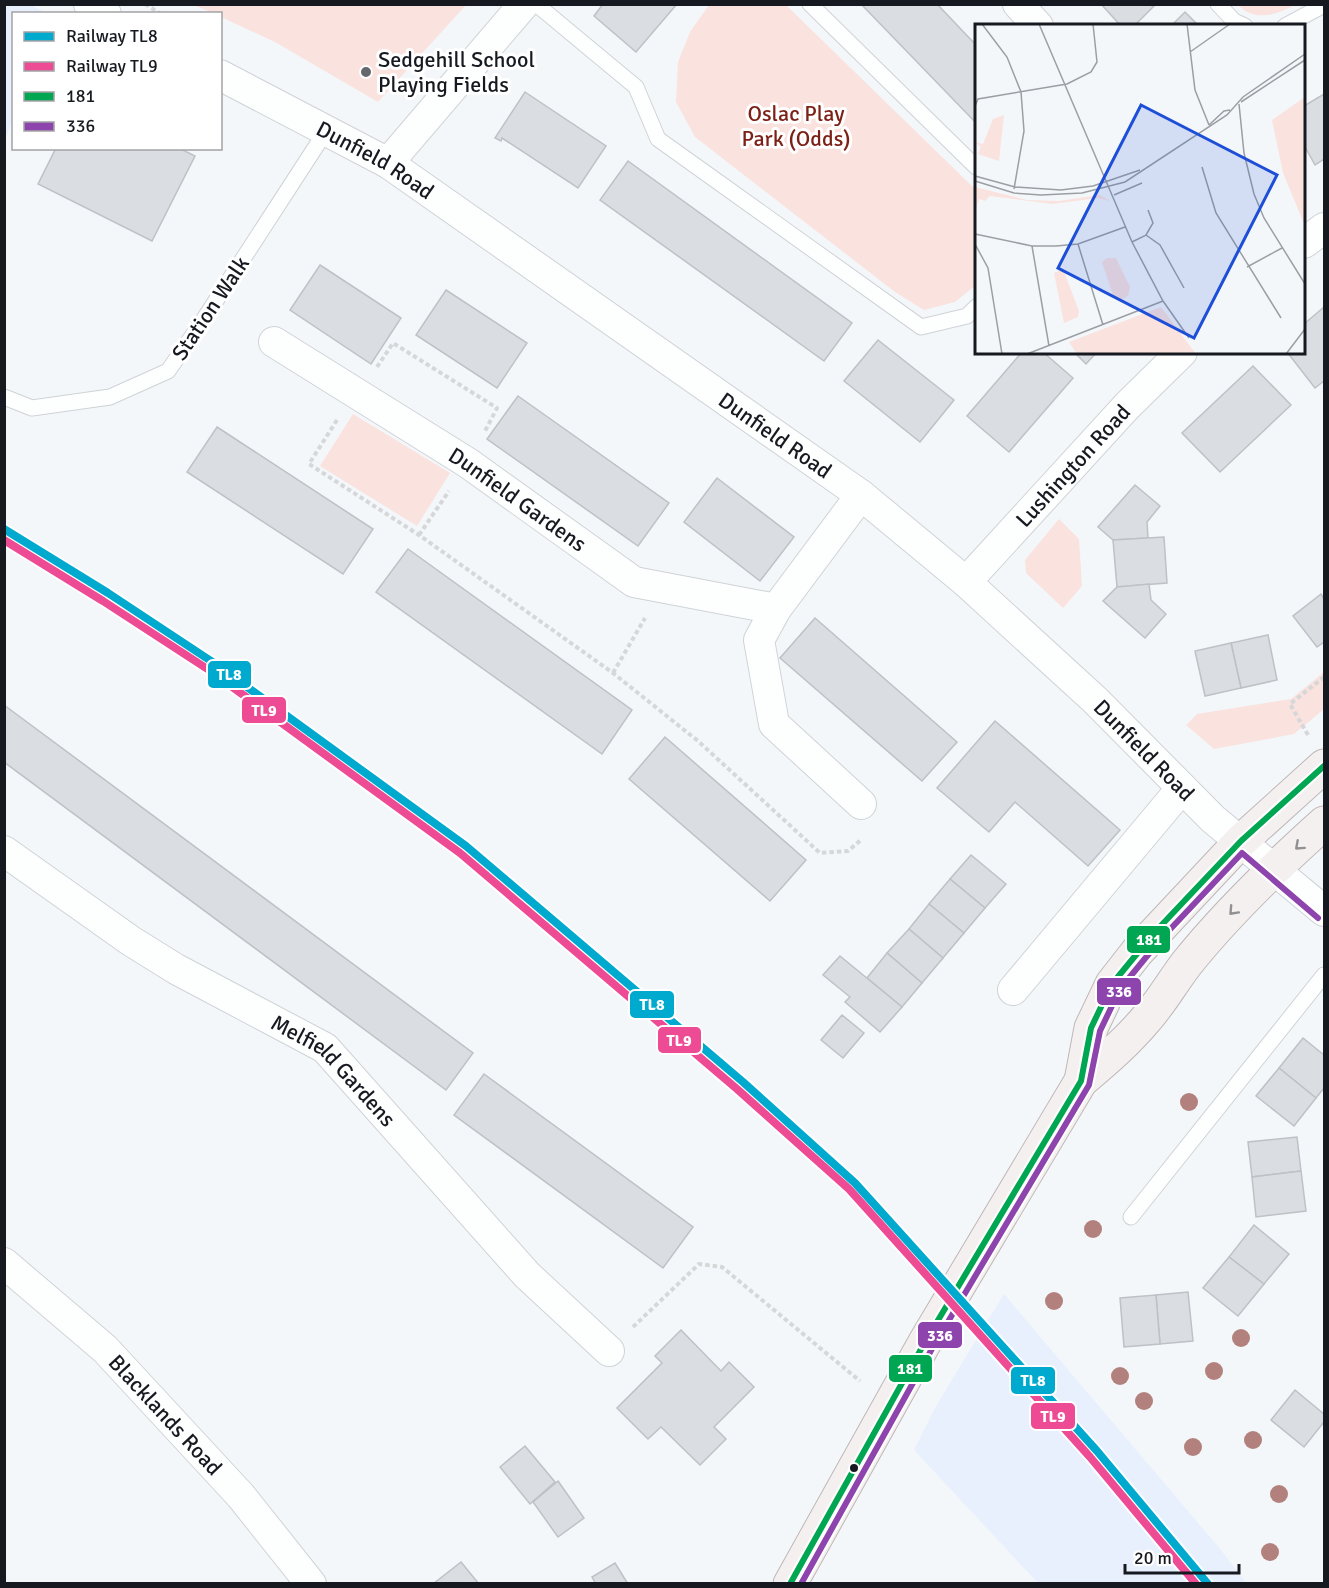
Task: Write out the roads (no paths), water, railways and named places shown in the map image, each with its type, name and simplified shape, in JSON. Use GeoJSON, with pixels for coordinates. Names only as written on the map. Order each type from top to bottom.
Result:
{"type":"FeatureCollection","features":[{"type":"Feature","properties":{"kind":"main road"},"geometry":{"type":"LineString","coordinates":[[1081,1081],[1091,1028],[1112,984],[1154,933],[1241,841],[1324,766]]}},
{"type":"Feature","properties":{"kind":"main road"},"geometry":{"type":"LineString","coordinates":[[790,1584],[924,1342],[1081,1081],[1127,1041],[1149,1017],[1188,963],[1274,869],[1324,823]]}},
{"type":"Feature","properties":{"kind":"street"},"geometry":{"type":"LineString","coordinates":[[89,4],[103,12]]}},
{"type":"Feature","properties":{"kind":"street"},"geometry":{"type":"LineString","coordinates":[[388,163],[524,4]]}},
{"type":"Feature","properties":{"kind":"street"},"geometry":{"type":"LineString","coordinates":[[1018,4],[1036,24]]}},
{"type":"Feature","properties":{"kind":"street","name":"Dunfield Road"},"geometry":{"type":"LineString","coordinates":[[222,76],[388,163],[861,495],[966,582],[1095,700],[1213,819],[1324,911]]}},
{"type":"Feature","properties":{"kind":"street"},"geometry":{"type":"LineString","coordinates":[[1305,242],[1324,228]]}},
{"type":"Feature","properties":{"kind":"street","name":"Dunfield Gardens"},"geometry":{"type":"LineString","coordinates":[[274,342],[468,463],[634,582],[776,609]]}},
{"type":"Feature","properties":{"kind":"street","name":"Lushington Road"},"geometry":{"type":"LineString","coordinates":[[966,582],[1127,406],[1180,354]]}},
{"type":"Feature","properties":{"kind":"street"},"geometry":{"type":"LineString","coordinates":[[861,495],[776,609],[759,640],[774,724],[861,804]]}},
{"type":"Feature","properties":{"kind":"street"},"geometry":{"type":"LineString","coordinates":[[1013,990],[1182,788]]}},
{"type":"Feature","properties":{"kind":"street","name":"Melfield Gardens"},"geometry":{"type":"LineString","coordinates":[[4,851],[140,947],[176,969],[325,1048],[527,1275],[609,1351]]}},
{"type":"Feature","properties":{"kind":"street","name":"Blacklands Road"},"geometry":{"type":"LineString","coordinates":[[4,1263],[105,1349],[241,1496],[311,1584]]}},
{"type":"Feature","properties":{"kind":"lane"},"geometry":{"type":"LineString","coordinates":[[536,4],[636,87],[658,139],[921,327],[967,316],[975,308]]}},
{"type":"Feature","properties":{"kind":"lane"},"geometry":{"type":"LineString","coordinates":[[810,4],[975,165]]}},
{"type":"Feature","properties":{"kind":"lane"},"geometry":{"type":"LineString","coordinates":[[1218,4],[1234,21],[1241,24]]}},
{"type":"Feature","properties":{"kind":"lane"},"geometry":{"type":"LineString","coordinates":[[1289,24],[1324,5]]}},
{"type":"Feature","properties":{"kind":"lane","name":"Station Walk"},"geometry":{"type":"LineString","coordinates":[[4,397],[32,408],[110,397],[168,371],[326,131]]}},
{"type":"Feature","properties":{"kind":"lane"},"geometry":{"type":"LineString","coordinates":[[1131,1217],[1324,975]]}},
{"type":"Feature","properties":{"kind":"rail line","name":"TL8"},"geometry":{"type":"LineString","coordinates":[[4,529],[108,593],[214,663],[466,846],[743,1082],[855,1183],[1097,1451],[1208,1584]]}},
{"type":"Feature","properties":{"kind":"rail line","name":"TL9"},"geometry":{"type":"LineString","coordinates":[[4,540],[209,670],[460,853],[737,1089],[849,1189],[1090,1457],[1196,1584]]}},
{"type":"Feature","properties":{"kind":"place","name":"Sedgehill School Playing Fields"},"geometry":{"type":"Point","coordinates":[366,72]}},
{"type":"Feature","properties":{"kind":"park label","name":"Oslac Play Park (Odds)"},"geometry":{"type":"Point","coordinates":[796,126]}}]}
